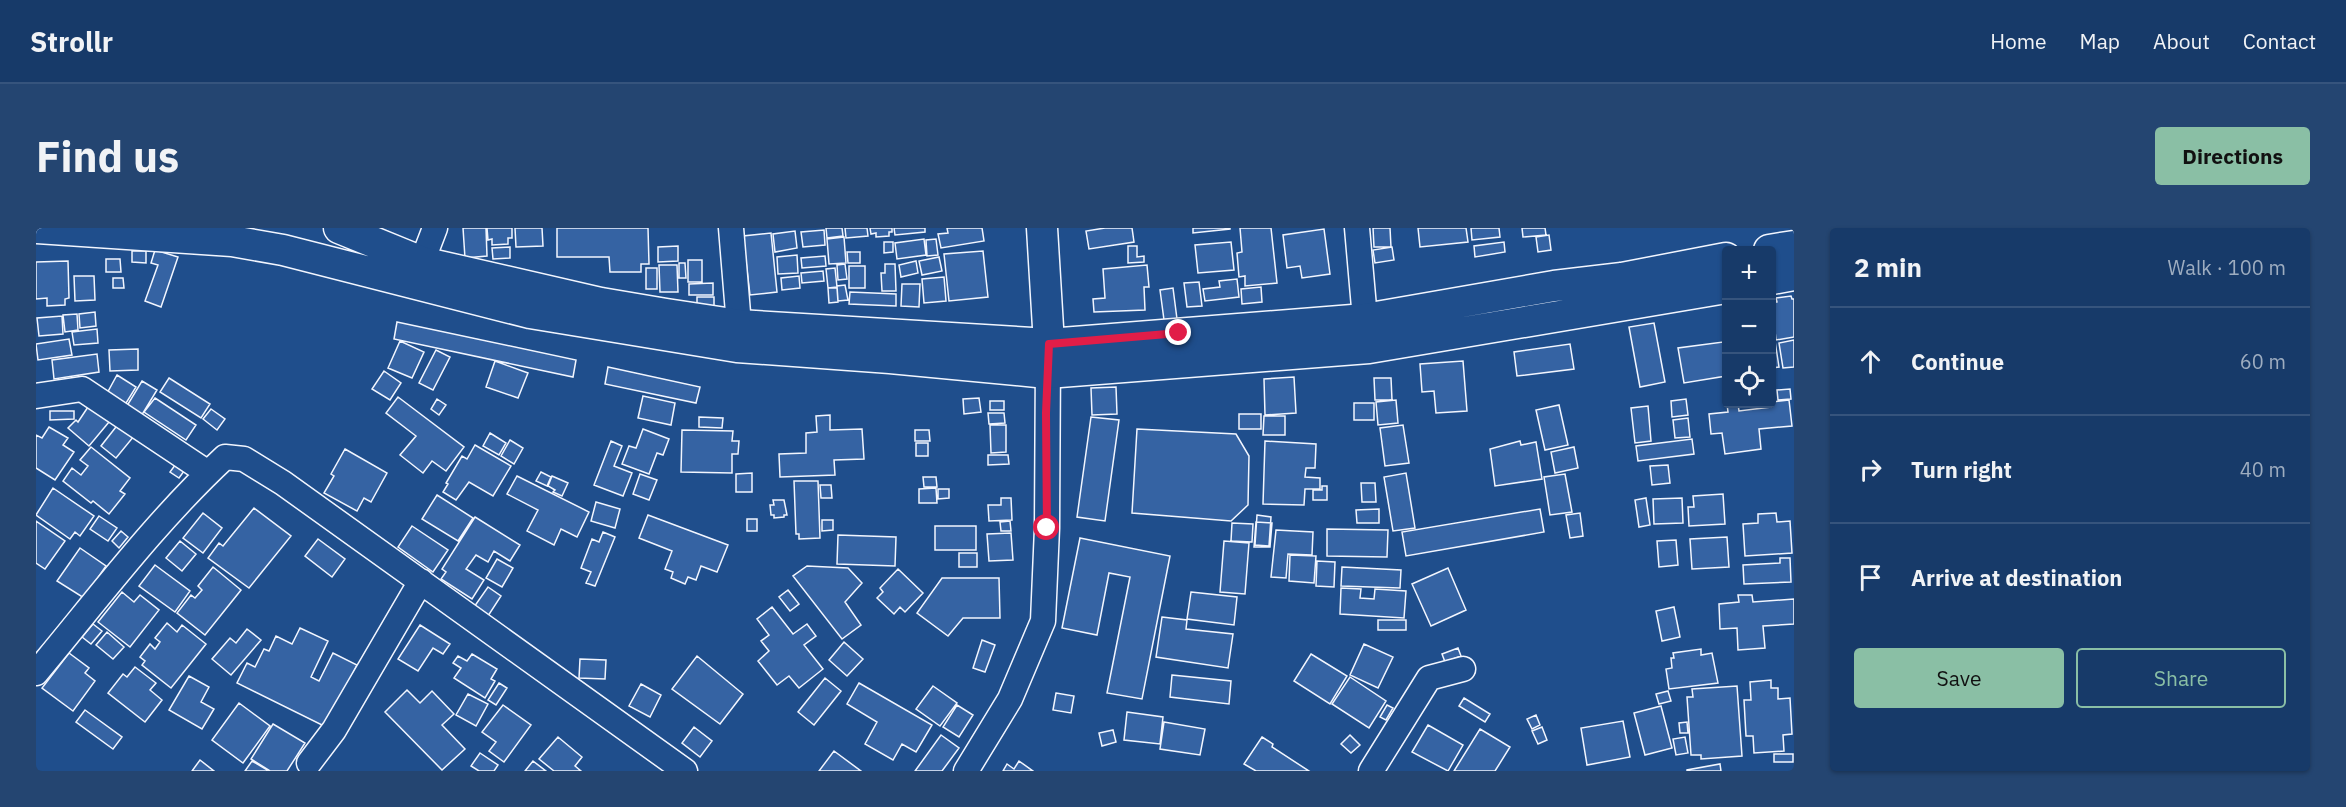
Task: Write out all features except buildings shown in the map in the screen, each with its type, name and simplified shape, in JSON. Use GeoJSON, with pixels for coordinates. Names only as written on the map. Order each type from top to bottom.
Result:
{"type":"FeatureCollection","features":[{"type":"Feature","properties":{"kind":"main road"},"geometry":{"type":"LineString","coordinates":[[37,228],[232,241],[283,250],[530,313],[737,347],[890,358],[1047,373],[1369,348],[1722,289]]}},
{"type":"Feature","properties":{"kind":"main road"},"geometry":{"type":"LineString","coordinates":[[339,228],[422,262],[601,303],[739,325],[1049,344],[1365,319],[1554,286],[1622,278],[1722,259]]}},
{"type":"Feature","properties":{"kind":"main road"},"geometry":{"type":"LineString","coordinates":[[1042,228],[1049,344]]}},
{"type":"Feature","properties":{"kind":"main road"},"geometry":{"type":"LineString","coordinates":[[1776,249],[1794,246]]}},
{"type":"Feature","properties":{"kind":"main road"},"geometry":{"type":"LineString","coordinates":[[1776,278],[1794,275]]}},
{"type":"Feature","properties":{"kind":"street"},"geometry":{"type":"LineString","coordinates":[[422,262],[435,228]]}},
{"type":"Feature","properties":{"kind":"street"},"geometry":{"type":"LineString","coordinates":[[731,228],[739,325]]}},
{"type":"Feature","properties":{"kind":"street"},"geometry":{"type":"LineString","coordinates":[[1357,228],[1365,319]]}},
{"type":"Feature","properties":{"kind":"street"},"geometry":{"type":"LineString","coordinates":[[966,771],[1010,699],[1043,621],[1047,528],[1049,344]]}},
{"type":"Feature","properties":{"kind":"street"},"geometry":{"type":"LineString","coordinates":[[36,396],[82,389],[208,473]]}},
{"type":"Feature","properties":{"kind":"street"},"geometry":{"type":"LineString","coordinates":[[36,673],[159,526],[208,473],[225,457],[244,459],[283,483],[685,771]]}},
{"type":"Feature","properties":{"kind":"street"},"geometry":{"type":"LineString","coordinates":[[309,764],[334,730],[421,581]]}},
{"type":"Feature","properties":{"kind":"street"},"geometry":{"type":"LineString","coordinates":[[1371,771],[1429,678],[1463,669]]}},
{"type":"Feature","properties":{"kind":"route"},"geometry":{"type":"LineString","coordinates":[[1047,528],[1046,413],[1049,344],[1179,333]]}}]}
